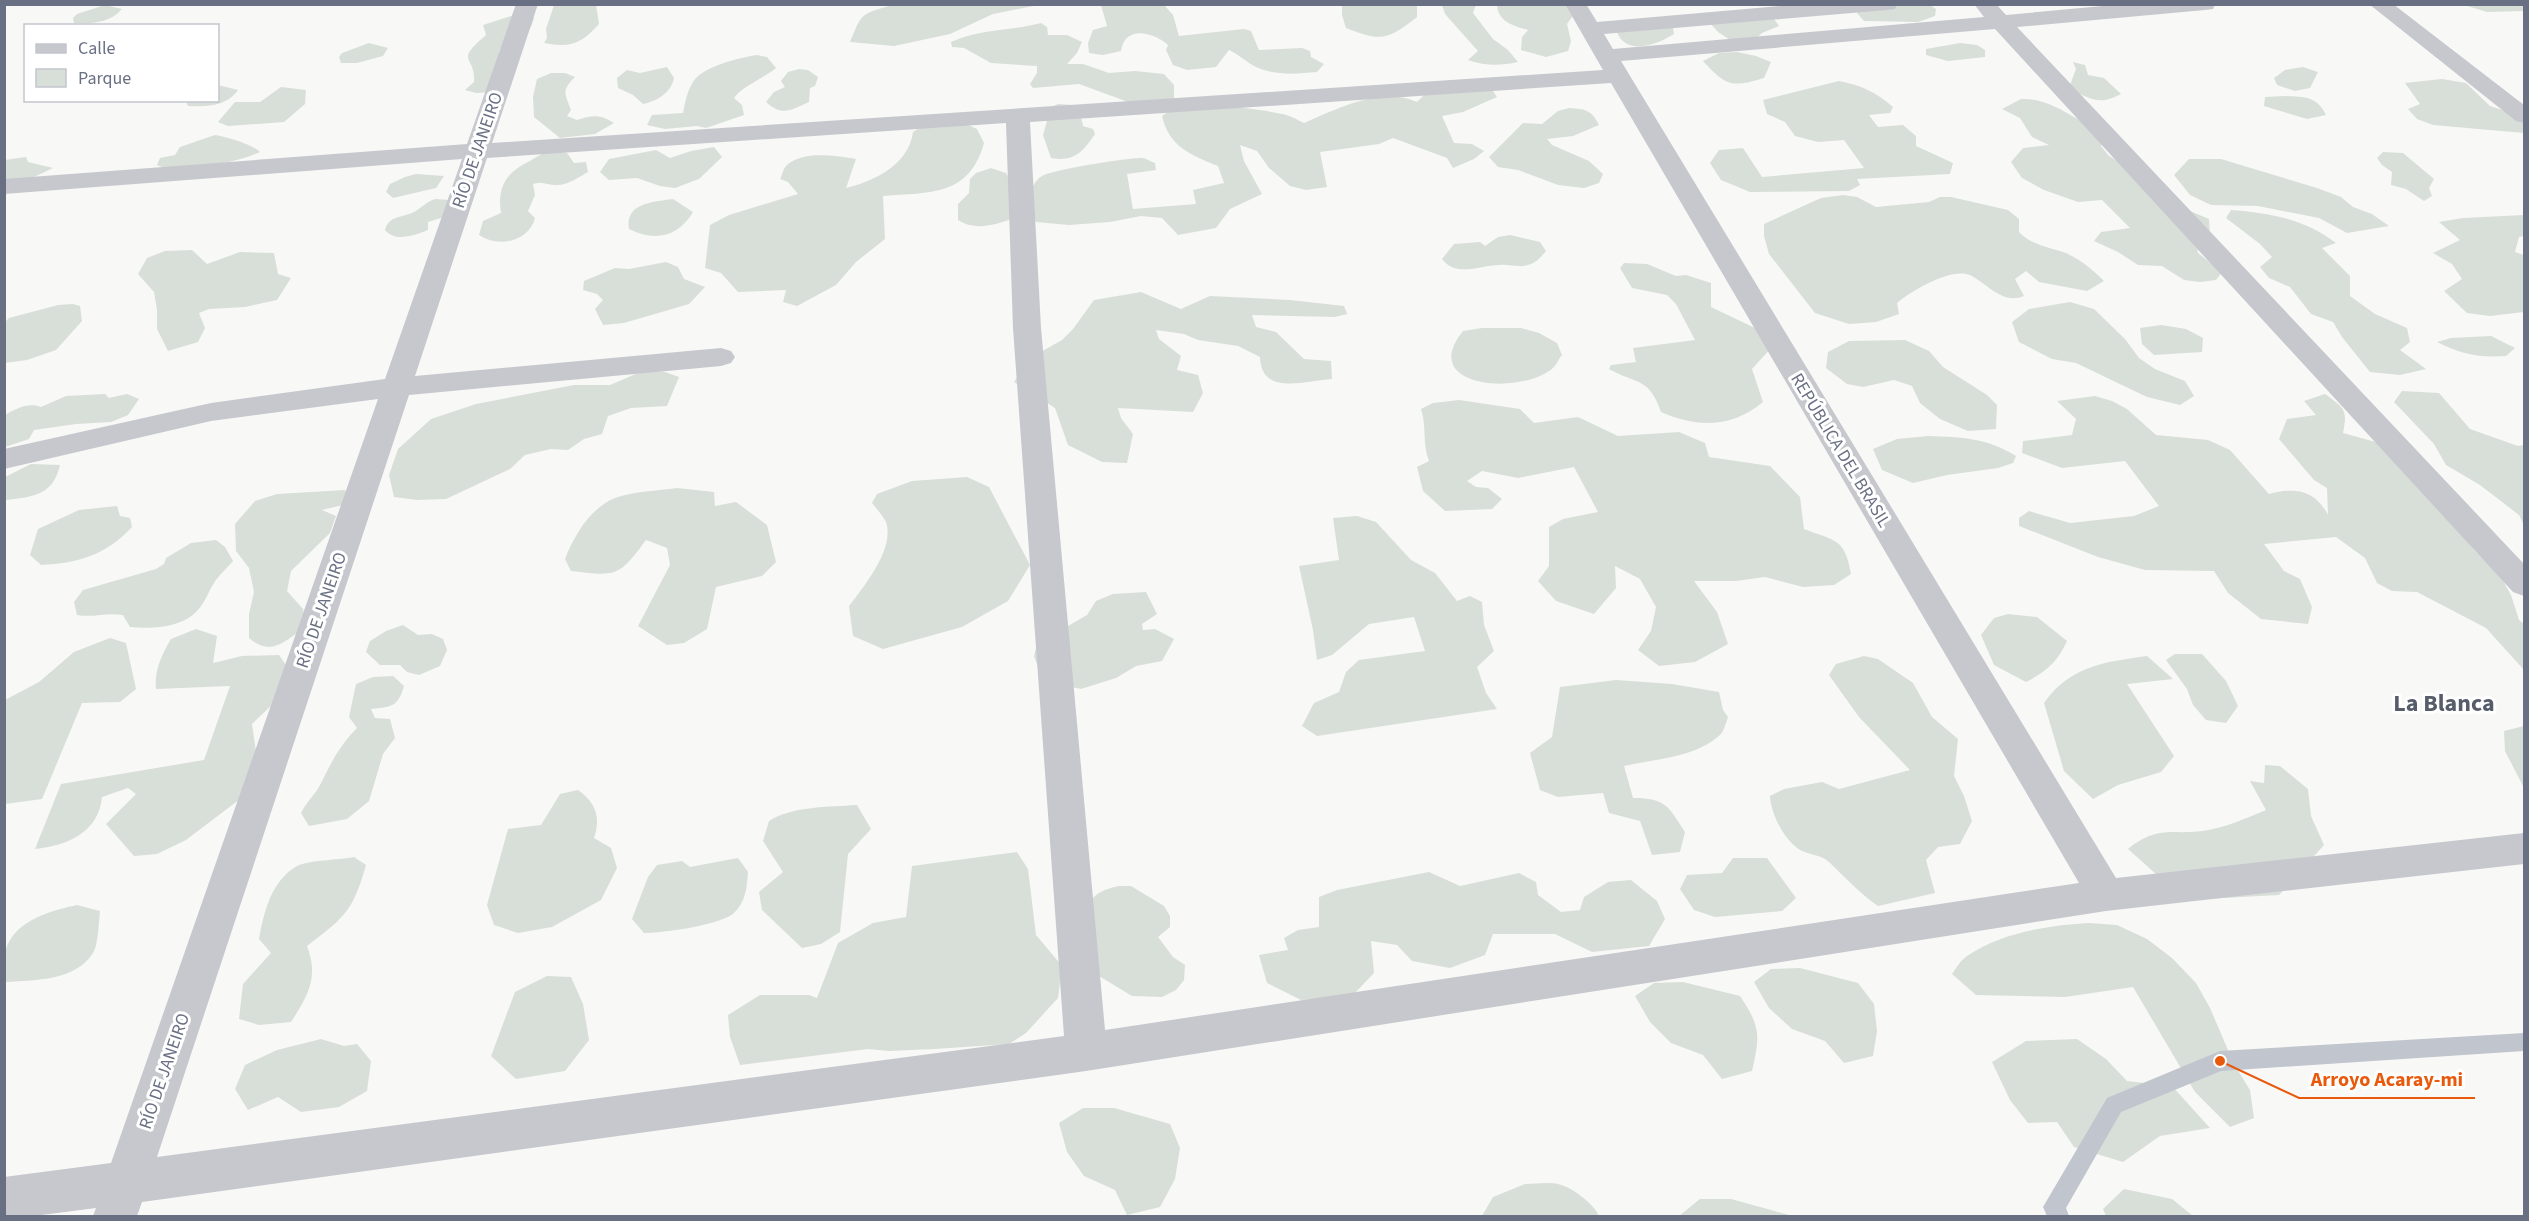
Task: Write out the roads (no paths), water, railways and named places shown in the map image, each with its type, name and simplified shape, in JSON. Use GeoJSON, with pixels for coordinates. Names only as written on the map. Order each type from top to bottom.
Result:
{"type":"FeatureCollection","features":[{"type":"Feature","properties":{"kind":"street","name":"RÍO DE JANEIRO"},"geometry":{"type":"LineString","coordinates":[[121,1200],[527,4]]}},
{"type":"Feature","properties":{"kind":"street"},"geometry":{"type":"LineString","coordinates":[[1582,17],[1887,4]]}},
{"type":"Feature","properties":{"kind":"street"},"geometry":{"type":"LineString","coordinates":[[4,187],[477,151],[1018,115],[1612,66],[1992,14],[2205,4]]}},
{"type":"Feature","properties":{"kind":"street"},"geometry":{"type":"LineString","coordinates":[[2379,4],[2524,116]]}},
{"type":"Feature","properties":{"kind":"street"},"geometry":{"type":"LineString","coordinates":[[1992,14],[2524,584]]}},
{"type":"Feature","properties":{"kind":"street","name":"REPÚBLICA DEL BRASIL"},"geometry":{"type":"LineString","coordinates":[[1582,17],[2106,895]]}},
{"type":"Feature","properties":{"kind":"street"},"geometry":{"type":"LineString","coordinates":[[1018,115],[1027,328],[1086,1052]]}},
{"type":"Feature","properties":{"kind":"street"},"geometry":{"type":"LineString","coordinates":[[4,459],[211,412],[397,387],[721,357]]}},
{"type":"Feature","properties":{"kind":"street"},"geometry":{"type":"LineString","coordinates":[[4,1199],[121,1200],[2106,895],[2524,849]]}},
{"type":"Feature","properties":{"kind":"waterway"},"geometry":{"type":"LineString","coordinates":[[2058,1216],[2054,1207],[2114,1105],[2220,1061],[2524,1042]]}},
{"type":"Feature","properties":{"kind":"place","name":"Arroyo Acaray-mi"},"geometry":{"type":"Point","coordinates":[2220,1061]}},
{"type":"Feature","properties":{"kind":"district","name":"La Blanca"},"geometry":{"type":"Point","coordinates":[2444,703]}}]}
